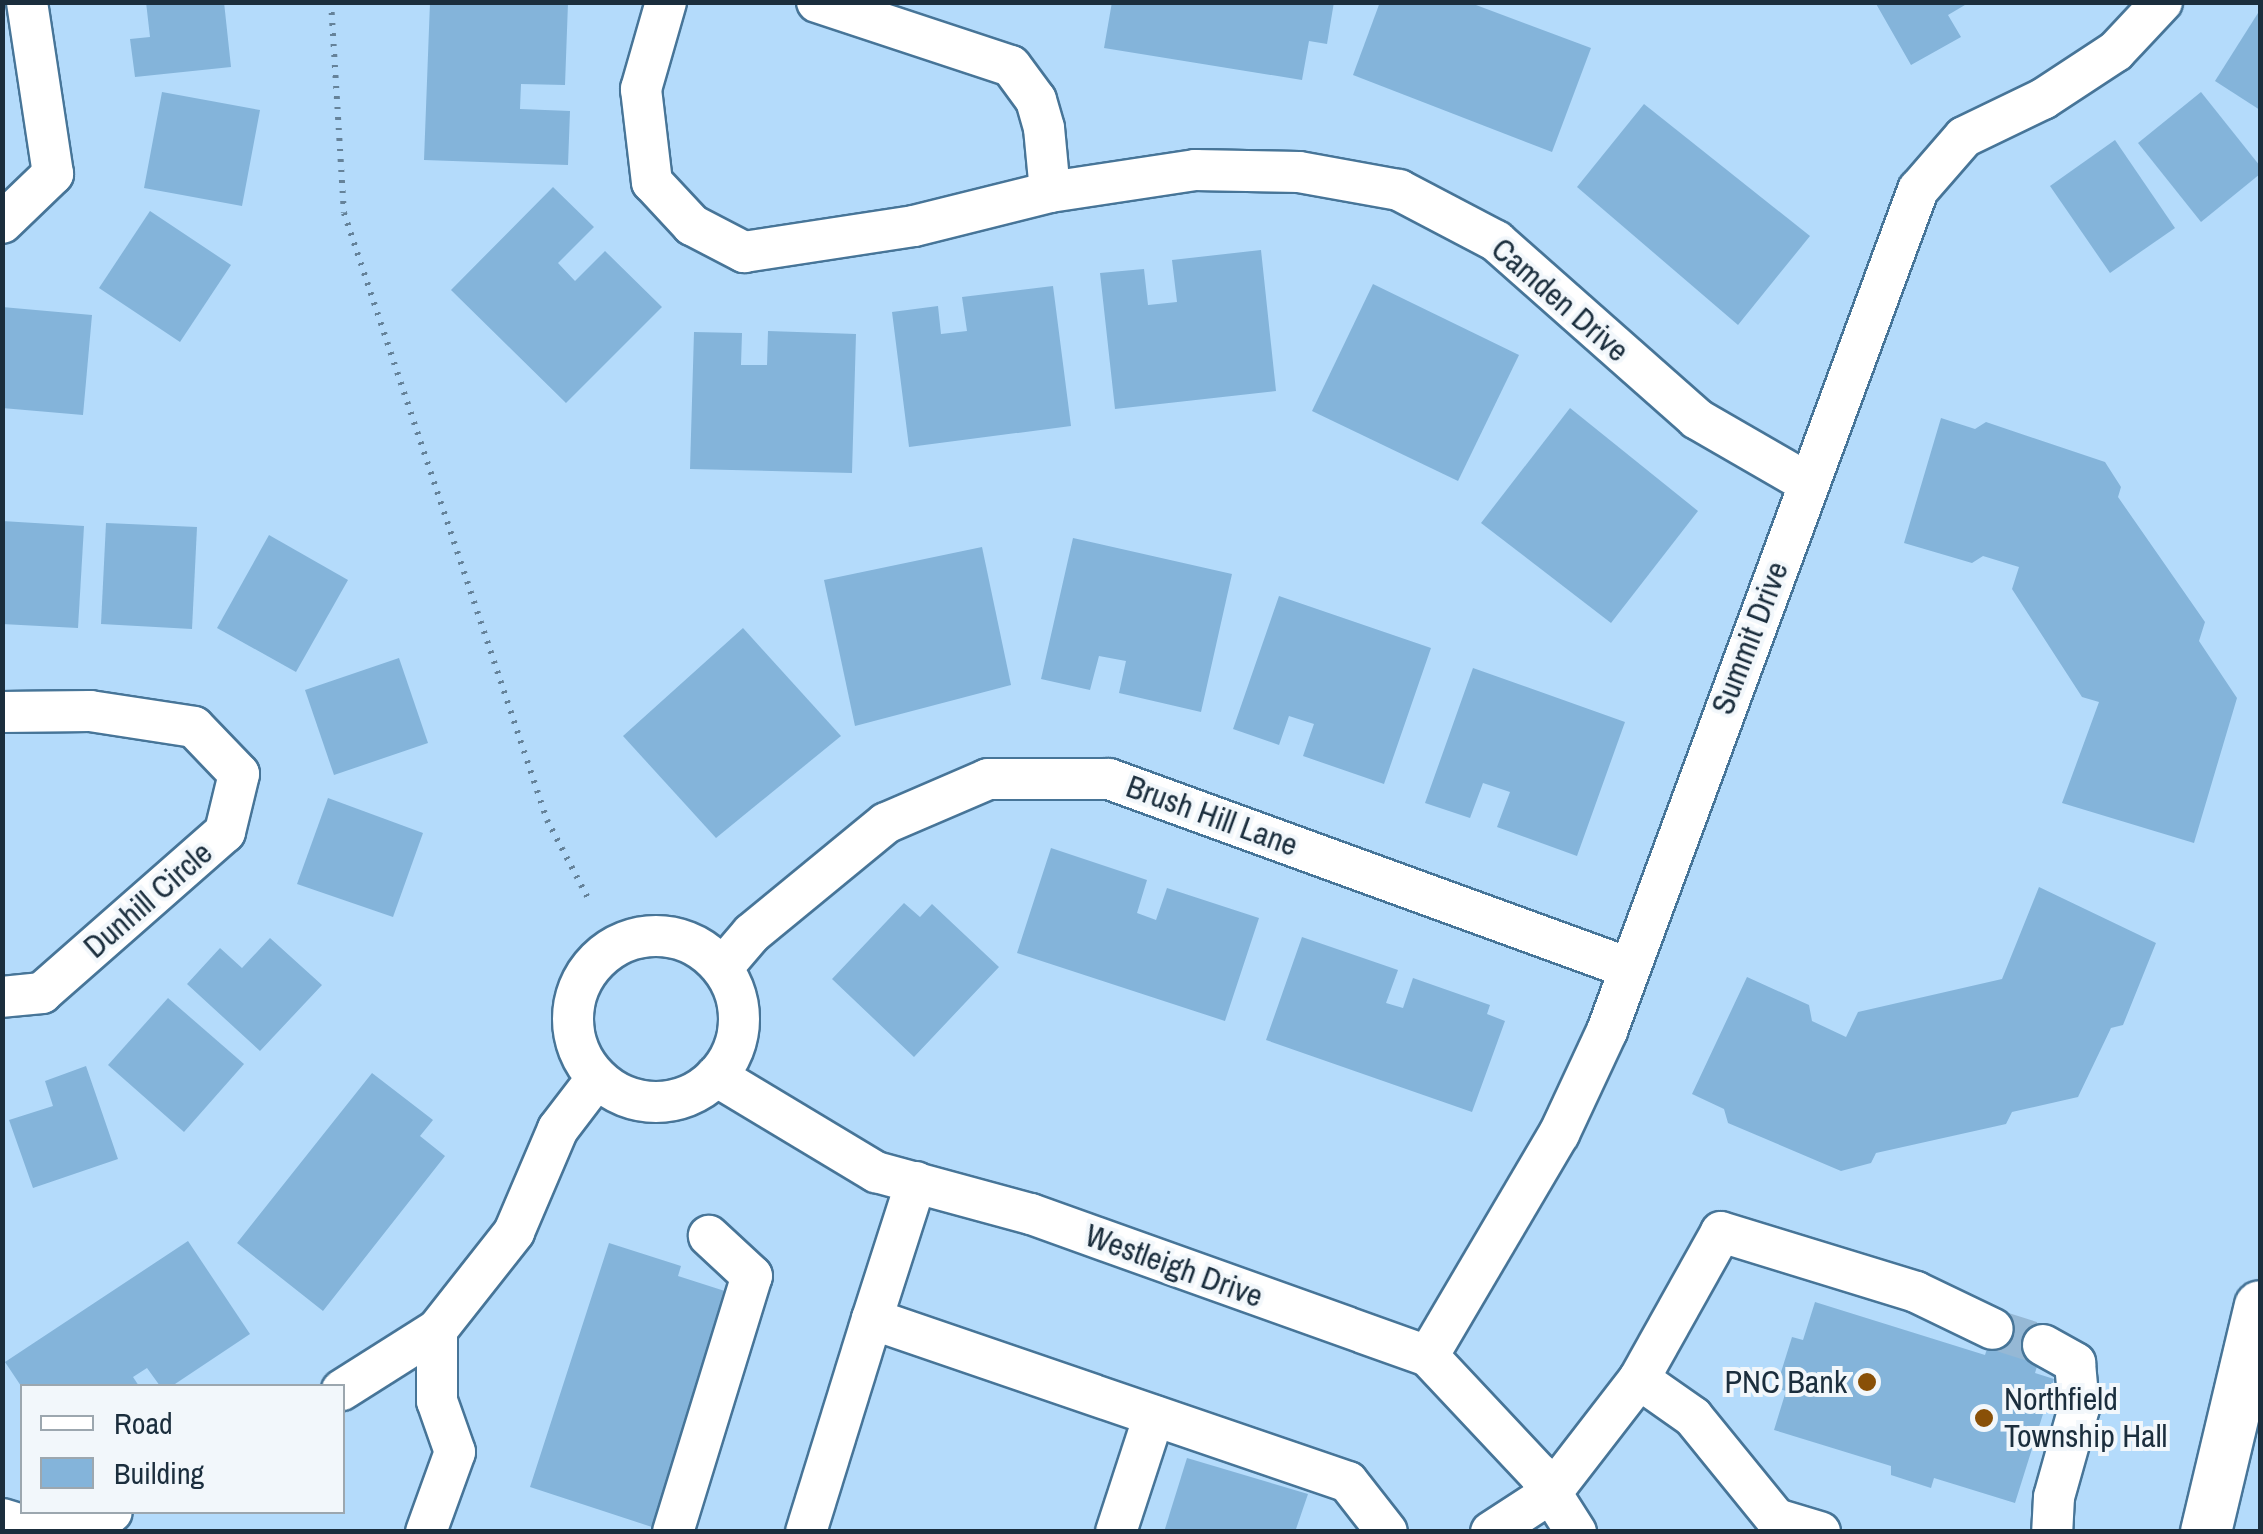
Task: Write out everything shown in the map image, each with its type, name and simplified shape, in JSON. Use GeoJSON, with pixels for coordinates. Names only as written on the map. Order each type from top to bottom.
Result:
{"type":"FeatureCollection","features":[{"type":"Feature","properties":{"kind":"main road"},"geometry":{"type":"LineString","coordinates":[[2206,1532],[2260,1306]]}},
{"type":"Feature","properties":{"kind":"street"},"geometry":{"type":"LineString","coordinates":[[2,223],[53,174],[27,2]]}},
{"type":"Feature","properties":{"kind":"street","name":"Camden Drive"},"geometry":{"type":"LineString","coordinates":[[666,2],[641,88],[652,182],[692,225],[744,252],[914,226],[1050,192],[1195,170],[1299,172],[1398,190],[1496,241],[1698,420],[1808,483]]}},
{"type":"Feature","properties":{"kind":"street"},"geometry":{"type":"LineString","coordinates":[[817,2],[1010,66],[1036,100],[1044,128],[1050,192]]}},
{"type":"Feature","properties":{"kind":"street","name":"Summit Drive"},"geometry":{"type":"LineString","coordinates":[[1428,1356],[1559,1134],[1606,1031],[1626,966],[1918,190],[1964,138],[2042,99],[2116,51],[2162,2]]}},
{"type":"Feature","properties":{"kind":"street","name":"Dunhill Circle"},"geometry":{"type":"LineString","coordinates":[[2,712],[90,711],[194,727],[238,774],[225,832],[42,993],[2,996]]}},
{"type":"Feature","properties":{"kind":"street","name":"Brush Hill Lane"},"geometry":{"type":"LineString","coordinates":[[722,968],[752,933],[886,824],[988,779],[1109,779],[1626,966]]}},
{"type":"Feature","properties":{"kind":"street"},"geometry":{"type":"LineString","coordinates":[[648,936],[689,942],[722,968],[734,988],[738,1023],[730,1057],[716,1076],[698,1090],[657,1102],[614,1091],[597,1078],[580,1051],[572,1021],[574,1000],[593,964],[628,940],[648,936]]}},
{"type":"Feature","properties":{"kind":"street","name":"Westleigh Drive"},"geometry":{"type":"LineString","coordinates":[[716,1076],[876,1172],[1031,1214],[1428,1356],[1551,1492],[1576,1532]]}},
{"type":"Feature","properties":{"kind":"street"},"geometry":{"type":"LineString","coordinates":[[345,1388],[438,1330],[514,1232],[558,1129],[597,1078]]}},
{"type":"Feature","properties":{"kind":"street"},"geometry":{"type":"LineString","coordinates":[[806,1532],[916,1182]]}},
{"type":"Feature","properties":{"kind":"street"},"geometry":{"type":"LineString","coordinates":[[1491,1532],[1551,1492],[1638,1379],[1721,1232],[1916,1292],[1993,1329]]}},
{"type":"Feature","properties":{"kind":"street"},"geometry":{"type":"LineString","coordinates":[[673,1532],[752,1276],[709,1236]]}},
{"type":"Feature","properties":{"kind":"street"},"geometry":{"type":"LineString","coordinates":[[872,1319],[1348,1482],[1387,1532]]}},
{"type":"Feature","properties":{"kind":"street"},"geometry":{"type":"LineString","coordinates":[[426,1532],[455,1452],[437,1401],[438,1330]]}},
{"type":"Feature","properties":{"kind":"street"},"geometry":{"type":"LineString","coordinates":[[2043,1345],[2074,1363],[2080,1408],[2054,1498],[2052,1532]]}},
{"type":"Feature","properties":{"kind":"street"},"geometry":{"type":"LineString","coordinates":[[1638,1379],[1693,1417],[1776,1519],[1820,1532]]}},
{"type":"Feature","properties":{"kind":"street"},"geometry":{"type":"LineString","coordinates":[[1116,1532],[1154,1416]]}},
{"type":"Feature","properties":{"kind":"street"},"geometry":{"type":"LineString","coordinates":[[2,1518],[29,1527],[101,1514]]}},
{"type":"Feature","properties":{"kind":"path"},"geometry":{"type":"LineString","coordinates":[[331,2],[344,213],[547,820],[590,902]]}},
{"type":"Feature","properties":{"kind":"building"},"geometry":{"type":"Polygon","coordinates":[[[146,2],[224,2],[231,67],[135,77],[130,39],[150,37],[146,2]]]}},
{"type":"Feature","properties":{"kind":"building"},"geometry":{"type":"Polygon","coordinates":[[[430,2],[568,3],[565,85],[521,84],[520,109],[570,111],[568,165],[424,160],[430,2]]]}},
{"type":"Feature","properties":{"kind":"building"},"geometry":{"type":"Polygon","coordinates":[[[1112,2],[1334,2],[1327,44],[1309,41],[1302,80],[1104,48],[1112,2]]]}},
{"type":"Feature","properties":{"kind":"building"},"geometry":{"type":"Polygon","coordinates":[[[1380,2],[1468,2],[1591,48],[1552,152],[1353,75],[1380,2]]]}},
{"type":"Feature","properties":{"kind":"building"},"geometry":{"type":"Polygon","coordinates":[[[1875,2],[1970,2],[1948,15],[1961,37],[1911,65],[1875,2]]]}},
{"type":"Feature","properties":{"kind":"building"},"geometry":{"type":"Polygon","coordinates":[[[2260,15],[2260,110],[2215,81],[2260,15]]]}},
{"type":"Feature","properties":{"kind":"building"},"geometry":{"type":"Polygon","coordinates":[[[162,92],[260,110],[242,206],[144,188],[162,92]]]}},
{"type":"Feature","properties":{"kind":"building"},"geometry":{"type":"Polygon","coordinates":[[[2201,92],[2260,166],[2260,174],[2201,222],[2138,143],[2201,92]]]}},
{"type":"Feature","properties":{"kind":"building"},"geometry":{"type":"Polygon","coordinates":[[[1644,104],[1810,236],[1738,325],[1577,187],[1644,104]]]}},
{"type":"Feature","properties":{"kind":"building"},"geometry":{"type":"Polygon","coordinates":[[[2115,140],[2175,228],[2110,273],[2050,186],[2115,140]]]}},
{"type":"Feature","properties":{"kind":"building"},"geometry":{"type":"Polygon","coordinates":[[[553,187],[594,227],[558,263],[575,281],[605,251],[662,307],[566,403],[451,290],[553,187]]]}},
{"type":"Feature","properties":{"kind":"building"},"geometry":{"type":"Polygon","coordinates":[[[150,211],[231,265],[180,342],[99,288],[150,211]]]}},
{"type":"Feature","properties":{"kind":"building"},"geometry":{"type":"Polygon","coordinates":[[[1261,250],[1276,391],[1115,409],[1100,273],[1144,269],[1148,305],[1177,302],[1172,260],[1261,250]]]}},
{"type":"Feature","properties":{"kind":"building"},"geometry":{"type":"Polygon","coordinates":[[[1373,284],[1519,355],[1458,481],[1312,411],[1373,284]]]}},
{"type":"Feature","properties":{"kind":"building"},"geometry":{"type":"Polygon","coordinates":[[[1053,286],[1071,426],[909,447],[892,312],[938,306],[941,334],[967,331],[962,297],[1053,286]]]}},
{"type":"Feature","properties":{"kind":"building"},"geometry":{"type":"Polygon","coordinates":[[[2,307],[92,315],[83,415],[2,408],[2,307]]]}},
{"type":"Feature","properties":{"kind":"building"},"geometry":{"type":"Polygon","coordinates":[[[768,331],[856,334],[852,473],[690,469],[694,332],[742,333],[741,365],[767,365],[768,331]]]}},
{"type":"Feature","properties":{"kind":"building"},"geometry":{"type":"Polygon","coordinates":[[[1570,408],[1698,511],[1611,623],[1481,523],[1570,408]]]}},
{"type":"Feature","properties":{"kind":"building"},"geometry":{"type":"Polygon","coordinates":[[[1941,418],[1975,429],[1986,422],[2105,462],[2121,487],[2118,497],[2205,622],[2199,641],[2237,698],[2194,843],[2062,803],[2099,702],[2082,697],[2012,589],[2019,567],[1983,556],[1972,563],[1904,543],[1941,418]]]}},
{"type":"Feature","properties":{"kind":"building"},"geometry":{"type":"Polygon","coordinates":[[[2,521],[84,526],[78,628],[2,624],[2,521]]]}},
{"type":"Feature","properties":{"kind":"building"},"geometry":{"type":"Polygon","coordinates":[[[106,523],[197,527],[192,629],[101,624],[106,523]]]}},
{"type":"Feature","properties":{"kind":"building"},"geometry":{"type":"Polygon","coordinates":[[[269,535],[348,580],[296,672],[217,628],[269,535]]]}},
{"type":"Feature","properties":{"kind":"building"},"geometry":{"type":"Polygon","coordinates":[[[1073,538],[1232,574],[1201,712],[1119,693],[1126,661],[1099,656],[1090,690],[1041,679],[1073,538]]]}},
{"type":"Feature","properties":{"kind":"building"},"geometry":{"type":"Polygon","coordinates":[[[982,547],[1011,685],[855,726],[824,580],[982,547]]]}},
{"type":"Feature","properties":{"kind":"building"},"geometry":{"type":"Polygon","coordinates":[[[1279,596],[1431,648],[1384,784],[1303,756],[1314,724],[1289,716],[1279,745],[1233,729],[1279,596]]]}},
{"type":"Feature","properties":{"kind":"building"},"geometry":{"type":"Polygon","coordinates":[[[743,628],[841,736],[716,838],[623,736],[743,628]]]}},
{"type":"Feature","properties":{"kind":"building"},"geometry":{"type":"Polygon","coordinates":[[[399,658],[428,743],[334,775],[305,690],[399,658]]]}},
{"type":"Feature","properties":{"kind":"building"},"geometry":{"type":"Polygon","coordinates":[[[1473,668],[1625,722],[1577,856],[1497,827],[1510,792],[1483,783],[1470,818],[1425,803],[1473,668]]]}},
{"type":"Feature","properties":{"kind":"building"},"geometry":{"type":"Polygon","coordinates":[[[328,798],[423,833],[393,917],[297,884],[328,798]]]}},
{"type":"Feature","properties":{"kind":"building"},"geometry":{"type":"Polygon","coordinates":[[[1051,848],[1147,880],[1137,913],[1156,920],[1167,888],[1259,918],[1225,1021],[1017,953],[1051,848]]]}},
{"type":"Feature","properties":{"kind":"building"},"geometry":{"type":"Polygon","coordinates":[[[2039,887],[2156,943],[2123,1025],[2111,1028],[2078,1097],[2012,1112],[2006,1124],[1876,1153],[1871,1163],[1841,1171],[1728,1123],[1724,1109],[1692,1094],[1747,977],[1809,1005],[1812,1021],[1846,1037],[1858,1012],[2002,979],[2039,887]]]}},
{"type":"Feature","properties":{"kind":"building"},"geometry":{"type":"Polygon","coordinates":[[[904,903],[920,917],[932,904],[999,967],[914,1057],[832,979],[904,903]]]}},
{"type":"Feature","properties":{"kind":"building"},"geometry":{"type":"Polygon","coordinates":[[[1302,937],[1398,970],[1386,1003],[1403,1008],[1413,978],[1490,1005],[1487,1014],[1505,1021],[1472,1112],[1266,1040],[1302,937]]]}},
{"type":"Feature","properties":{"kind":"building"},"geometry":{"type":"Polygon","coordinates":[[[270,938],[322,985],[260,1051],[187,984],[220,948],[242,968],[270,938]]]}},
{"type":"Feature","properties":{"kind":"building"},"geometry":{"type":"Polygon","coordinates":[[[168,998],[244,1064],[184,1132],[108,1065],[168,998]]]}},
{"type":"Feature","properties":{"kind":"building"},"geometry":{"type":"Polygon","coordinates":[[[86,1066],[118,1159],[33,1188],[9,1120],[53,1106],[45,1081],[86,1066]]]}},
{"type":"Feature","properties":{"kind":"building"},"geometry":{"type":"Polygon","coordinates":[[[372,1073],[433,1120],[420,1136],[445,1156],[323,1311],[237,1243],[372,1073]]]}},
{"type":"Feature","properties":{"kind":"building"},"geometry":{"type":"Polygon","coordinates":[[[188,1241],[250,1334],[175,1384],[159,1384],[147,1368],[133,1377],[138,1384],[20,1384],[5,1362],[188,1241]]]}},
{"type":"Feature","properties":{"kind":"building"},"geometry":{"type":"Polygon","coordinates":[[[609,1243],[681,1266],[678,1276],[731,1293],[655,1528],[530,1487],[609,1243]]]}},
{"type":"Feature","properties":{"kind":"building"},"geometry":{"type":"Polygon","coordinates":[[[1815,1302],[1985,1355],[1998,1314],[2048,1330],[2035,1373],[2054,1379],[2015,1503],[1934,1478],[1931,1488],[1891,1475],[1891,1466],[1774,1430],[1786,1391],[1776,1388],[1792,1337],[1803,1340],[1815,1302]]]}},
{"type":"Feature","properties":{"kind":"building"},"geometry":{"type":"Polygon","coordinates":[[[1187,1458],[1308,1494],[1295,1532],[1164,1532],[1187,1458]]]}},
{"type":"Feature","properties":{"kind":"tunnel"},"geometry":{"type":"LineString","coordinates":[[1993,1329],[2043,1345]]}},
{"type":"Feature","properties":{"kind":"place","name":"PNC Bank"},"geometry":{"type":"Point","coordinates":[1867,1382]}},
{"type":"Feature","properties":{"kind":"place","name":"Northfield Township Hall"},"geometry":{"type":"Point","coordinates":[1984,1418]}}]}
